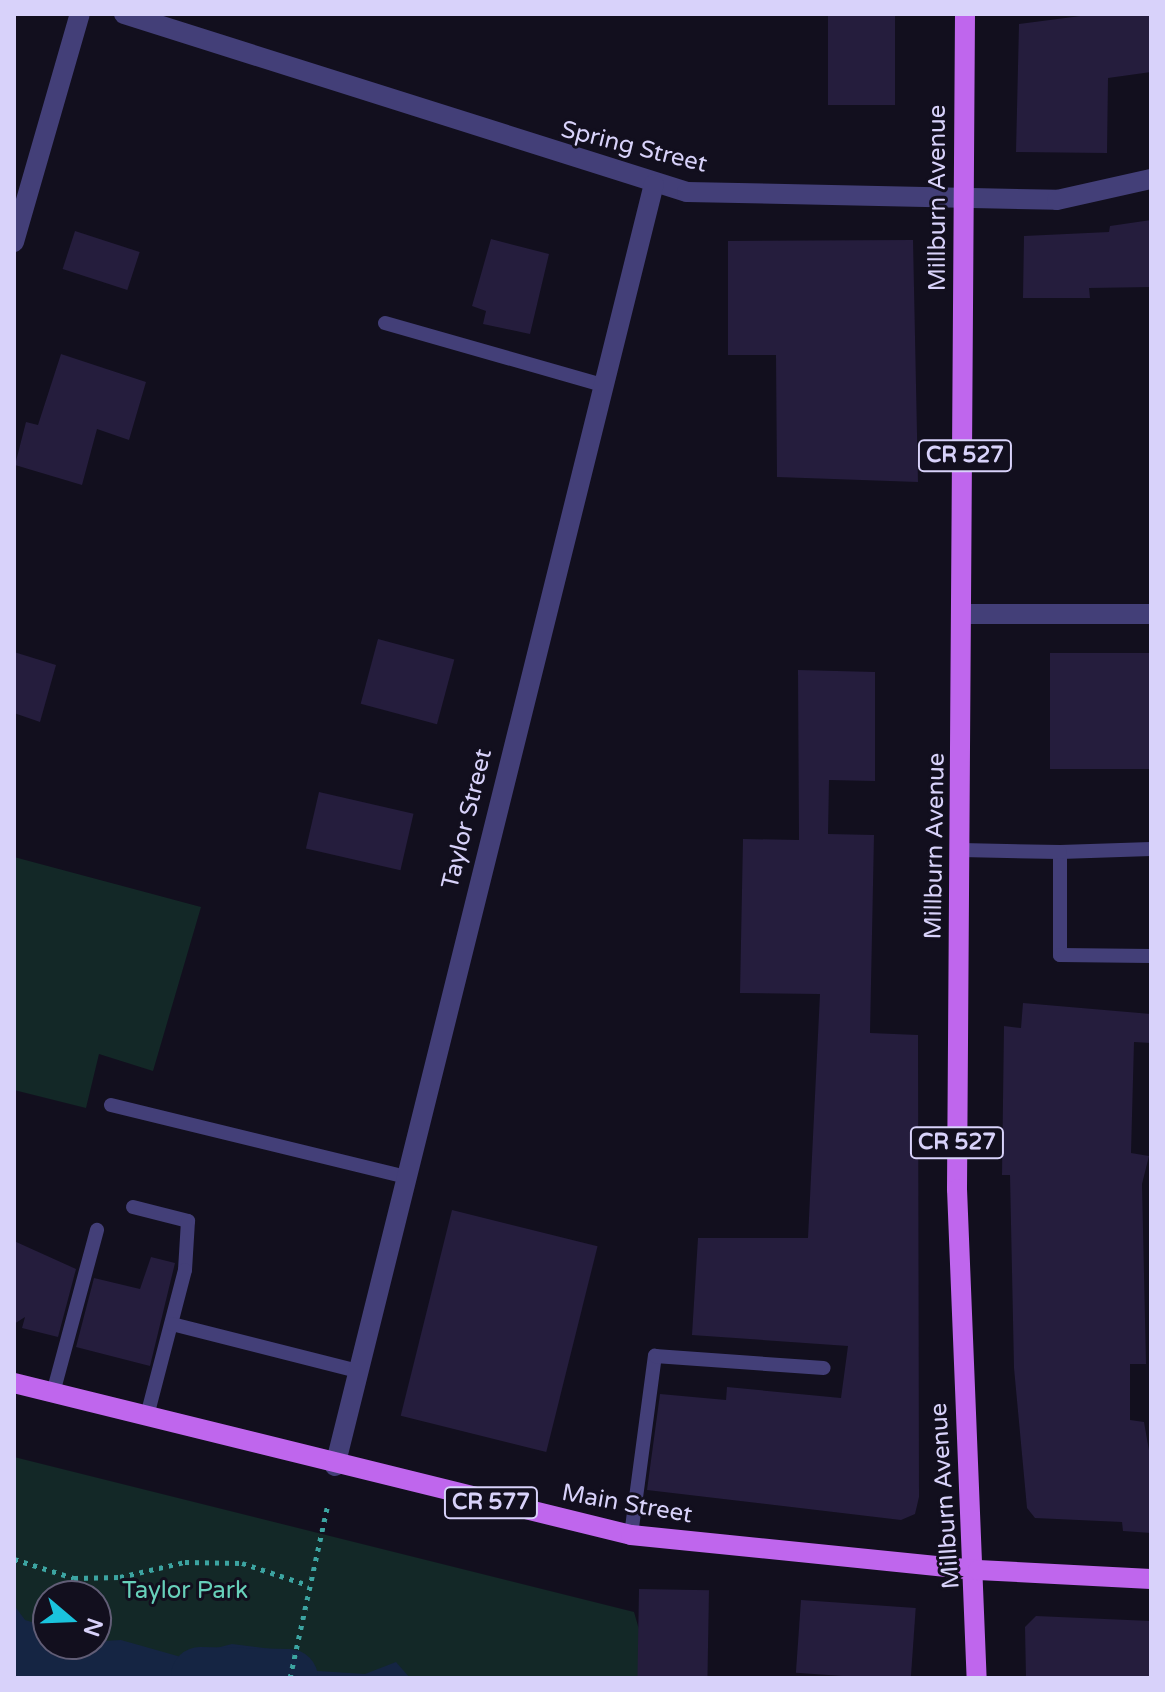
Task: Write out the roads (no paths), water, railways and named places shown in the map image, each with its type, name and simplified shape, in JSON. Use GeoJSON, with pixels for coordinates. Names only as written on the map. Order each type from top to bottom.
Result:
{"type":"FeatureCollection","features":[{"type":"Feature","properties":{"kind":"main road","name":"Millburn Avenue"},"geometry":{"type":"LineString","coordinates":[[965,14],[965,614],[959,1308],[978,1570],[977,1678]]}},
{"type":"Feature","properties":{"kind":"main road","name":"Main Street"},"geometry":{"type":"LineString","coordinates":[[14,1383],[335,1466],[631,1535],[978,1570],[1151,1579]]}},
{"type":"Feature","properties":{"kind":"street"},"geometry":{"type":"LineString","coordinates":[[14,242],[80,14]]}},
{"type":"Feature","properties":{"kind":"street","name":"Spring Street"},"geometry":{"type":"LineString","coordinates":[[124,14],[654,184],[720,195],[965,196],[1057,200],[1151,179]]}},
{"type":"Feature","properties":{"kind":"street","name":"Taylor Street"},"geometry":{"type":"LineString","coordinates":[[335,1466],[654,184]]}},
{"type":"Feature","properties":{"kind":"street"},"geometry":{"type":"LineString","coordinates":[[965,614],[1151,614]]}},
{"type":"Feature","properties":{"kind":"lane"},"geometry":{"type":"LineString","coordinates":[[385,323],[602,385]]}},
{"type":"Feature","properties":{"kind":"lane"},"geometry":{"type":"LineString","coordinates":[[961,850],[1060,852],[1151,849]]}},
{"type":"Feature","properties":{"kind":"lane"},"geometry":{"type":"LineString","coordinates":[[1060,852],[1060,955],[1151,956]]}},
{"type":"Feature","properties":{"kind":"lane"},"geometry":{"type":"LineString","coordinates":[[111,1105],[406,1177]]}},
{"type":"Feature","properties":{"kind":"lane"},"geometry":{"type":"LineString","coordinates":[[133,1207],[188,1221],[172,1324],[147,1416]]}},
{"type":"Feature","properties":{"kind":"lane"},"geometry":{"type":"LineString","coordinates":[[53,1393],[97,1230]]}},
{"type":"Feature","properties":{"kind":"lane"},"geometry":{"type":"LineString","coordinates":[[172,1324],[358,1371]]}},
{"type":"Feature","properties":{"kind":"lane"},"geometry":{"type":"LineString","coordinates":[[631,1535],[655,1356],[824,1368]]}},
{"type":"Feature","properties":{"kind":"water"},"geometry":{"type":"Polygon","coordinates":[[[14,1605],[25,1620],[32,1622],[32,1660],[112,1660],[112,1640],[121,1640],[181,1657],[232,1644],[279,1650],[287,1659],[280,1678],[14,1678],[14,1605]]]}},
{"type":"Feature","properties":{"kind":"water"},"geometry":{"type":"Polygon","coordinates":[[[396,1662],[410,1678],[299,1678],[302,1670],[365,1674],[396,1662]]]}},
{"type":"Feature","properties":{"kind":"waterway"},"geometry":{"type":"LineString","coordinates":[[200,1676],[289,1678]]}},
{"type":"Feature","properties":{"kind":"park label","name":"Taylor Park"},"geometry":{"type":"Point","coordinates":[185,1591]}}]}
